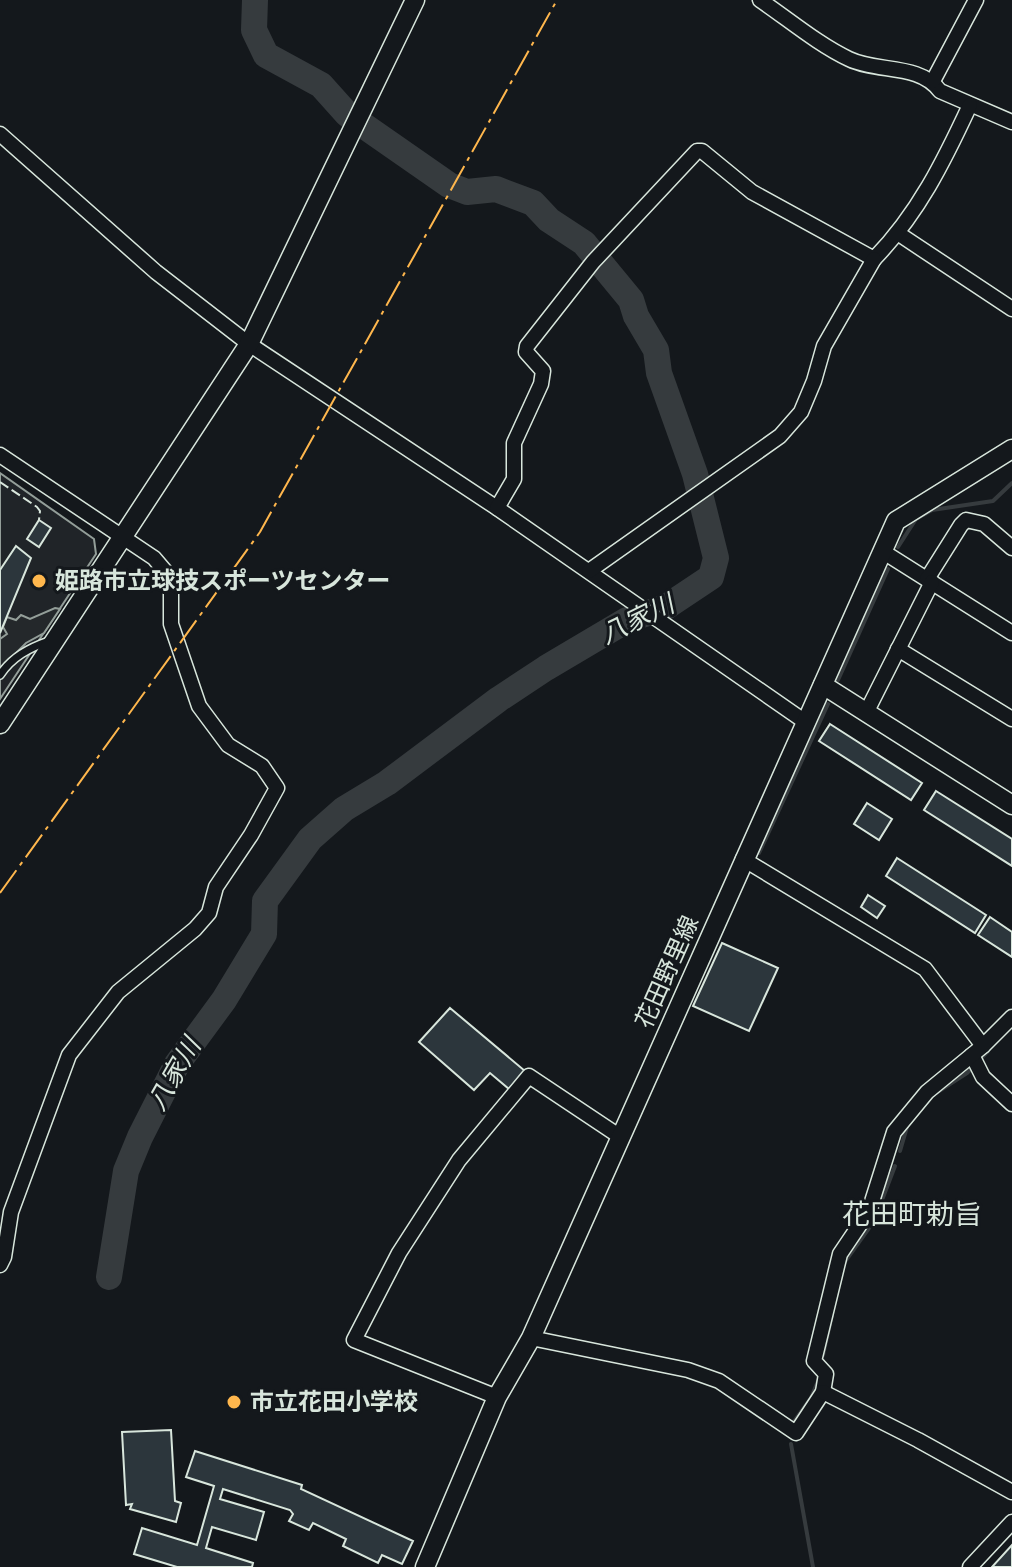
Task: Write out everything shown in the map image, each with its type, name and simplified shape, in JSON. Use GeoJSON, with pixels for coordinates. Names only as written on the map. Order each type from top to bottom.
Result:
{"type":"FeatureCollection","features":[{"type":"Feature","properties":{"kind":"main road"},"geometry":{"type":"LineString","coordinates":[[0,724],[249,344],[415,0]]}},
{"type":"Feature","properties":{"kind":"main road","name":"花田野里線"},"geometry":{"type":"LineString","coordinates":[[425,1567],[497,1397],[531,1338],[804,721],[896,521],[1012,449]]}},
{"type":"Feature","properties":{"kind":"main road"},"geometry":{"type":"LineString","coordinates":[[823,685],[1012,805]]}},
{"type":"Feature","properties":{"kind":"street"},"geometry":{"type":"LineString","coordinates":[[760,0],[848,58],[874,68],[894,67],[933,81],[940,91],[1012,122]]}},
{"type":"Feature","properties":{"kind":"street"},"geometry":{"type":"LineString","coordinates":[[933,81],[976,0]]}},
{"type":"Feature","properties":{"kind":"street"},"geometry":{"type":"LineString","coordinates":[[589,571],[780,436],[801,412],[824,346],[874,259],[899,234],[938,173],[970,105]]}},
{"type":"Feature","properties":{"kind":"street"},"geometry":{"type":"LineString","coordinates":[[0,134],[156,272],[249,344],[497,508],[804,721]]}},
{"type":"Feature","properties":{"kind":"street"},"geometry":{"type":"LineString","coordinates":[[497,508],[514,479],[514,443],[541,384],[543,371],[526,352],[527,346],[593,262],[697,151],[702,151],[752,192],[874,259]]}},
{"type":"Feature","properties":{"kind":"street"},"geometry":{"type":"LineString","coordinates":[[899,234],[1012,309]]}},
{"type":"Feature","properties":{"kind":"street"},"geometry":{"type":"LineString","coordinates":[[0,455],[154,558],[171,578],[171,624],[199,706],[228,745],[262,766],[277,788],[251,835],[216,887],[209,913],[195,929],[118,992],[69,1055],[11,1212],[0,1265]]}},
{"type":"Feature","properties":{"kind":"street"},"geometry":{"type":"LineString","coordinates":[[866,713],[930,581],[961,525],[966,520],[984,524],[1012,548]]}},
{"type":"Feature","properties":{"kind":"street"},"geometry":{"type":"LineString","coordinates":[[882,551],[1012,633]]}},
{"type":"Feature","properties":{"kind":"street"},"geometry":{"type":"LineString","coordinates":[[898,649],[1012,719]]}},
{"type":"Feature","properties":{"kind":"street"},"geometry":{"type":"LineString","coordinates":[[743,859],[925,969],[977,1057],[983,1077],[1012,1104]]}},
{"type":"Feature","properties":{"kind":"street"},"geometry":{"type":"LineString","coordinates":[[531,1338],[688,1370],[719,1381],[796,1433],[823,1392],[826,1374],[814,1361],[840,1254],[869,1211],[894,1132],[927,1092],[977,1057],[1012,1017]]}},
{"type":"Feature","properties":{"kind":"street"},"geometry":{"type":"LineString","coordinates":[[497,1397],[354,1340],[399,1253],[459,1160],[529,1076],[619,1136]]}},
{"type":"Feature","properties":{"kind":"street"},"geometry":{"type":"LineString","coordinates":[[823,1392],[1012,1492]]}},
{"type":"Feature","properties":{"kind":"street"},"geometry":{"type":"LineString","coordinates":[[970,1567],[1012,1522]]}},
{"type":"Feature","properties":{"kind":"lane"},"geometry":{"type":"LineString","coordinates":[[0,675],[30,647],[56,639]]}},
{"type":"Feature","properties":{"kind":"shaded area","name":"姫路市立球技スポーツセンター"},"geometry":{"type":"Polygon","coordinates":[[[0,473],[94,539],[96,554],[0,699],[0,473]]]}},
{"type":"Feature","properties":{"kind":"shaded area"},"geometry":{"type":"Polygon","coordinates":[[[55,608],[60,609],[44,633],[26,643],[0,669],[0,639],[7,634],[3,627],[7,617],[16,620],[21,615],[30,619],[55,608]]]}},
{"type":"Feature","properties":{"kind":"building"},"geometry":{"type":"Polygon","coordinates":[[[39,520],[51,528],[39,547],[27,539],[39,520]]]}},
{"type":"Feature","properties":{"kind":"building"},"geometry":{"type":"Polygon","coordinates":[[[16,546],[31,558],[0,633],[0,570],[16,546]]]}},
{"type":"Feature","properties":{"kind":"building"},"geometry":{"type":"Polygon","coordinates":[[[830,724],[922,783],[911,800],[819,741],[830,724]]]}},
{"type":"Feature","properties":{"kind":"building"},"geometry":{"type":"Polygon","coordinates":[[[936,791],[1012,839],[1012,866],[924,810],[936,791]]]}},
{"type":"Feature","properties":{"kind":"building"},"geometry":{"type":"Polygon","coordinates":[[[867,803],[892,819],[879,840],[854,824],[867,803]]]}},
{"type":"Feature","properties":{"kind":"building"},"geometry":{"type":"Polygon","coordinates":[[[897,858],[986,915],[975,933],[886,876],[897,858]]]}},
{"type":"Feature","properties":{"kind":"building"},"geometry":{"type":"Polygon","coordinates":[[[868,895],[885,906],[877,918],[861,907],[868,895]]]}},
{"type":"Feature","properties":{"kind":"building"},"geometry":{"type":"Polygon","coordinates":[[[990,917],[1012,932],[1012,957],[978,935],[990,917]]]}},
{"type":"Feature","properties":{"kind":"building"},"geometry":{"type":"Polygon","coordinates":[[[722,943],[778,968],[749,1031],[693,1006],[722,943]]]}},
{"type":"Feature","properties":{"kind":"building"},"geometry":{"type":"Polygon","coordinates":[[[450,1008],[525,1071],[509,1089],[490,1073],[474,1090],[419,1042],[450,1008]]]}},
{"type":"Feature","properties":{"kind":"building"},"geometry":{"type":"Polygon","coordinates":[[[171,1430],[175,1501],[181,1503],[176,1522],[130,1509],[132,1504],[126,1505],[122,1432],[171,1430]]]}},
{"type":"Feature","properties":{"kind":"building"},"geometry":{"type":"Polygon","coordinates":[[[195,1451],[302,1485],[301,1489],[413,1541],[402,1564],[382,1555],[378,1563],[343,1546],[346,1539],[313,1523],[309,1530],[289,1521],[293,1514],[290,1510],[223,1489],[220,1499],[264,1512],[256,1540],[212,1527],[206,1548],[253,1563],[252,1567],[177,1567],[134,1554],[142,1528],[197,1545],[214,1486],[186,1477],[195,1451]]]}},
{"type":"Feature","properties":{"kind":"building"},"geometry":{"type":"Polygon","coordinates":[[[1012,1545],[1012,1567],[992,1567],[1012,1545]]]}},
{"type":"Feature","properties":{"kind":"waterway","name":"八家川"},"geometry":{"type":"LineString","coordinates":[[109,1277],[126,1171],[140,1137],[177,1064],[224,1000],[264,934],[265,901],[310,839],[344,809],[387,783],[499,699],[546,668],[627,620],[666,607],[711,577],[716,558],[695,474],[659,373],[656,350],[636,316],[631,300],[584,243],[549,220],[533,203],[496,189],[467,192],[449,185],[347,114],[321,85],[266,55],[254,30],[255,0]]}},
{"type":"Feature","properties":{"kind":"waterway"},"geometry":{"type":"LineString","coordinates":[[898,547],[916,519],[932,510],[993,501],[1012,483]]}},
{"type":"Feature","properties":{"kind":"waterway"},"geometry":{"type":"LineString","coordinates":[[838,680],[888,569]]}},
{"type":"Feature","properties":{"kind":"waterway"},"geometry":{"type":"LineString","coordinates":[[759,853],[828,704]]}},
{"type":"Feature","properties":{"kind":"waterway"},"geometry":{"type":"LineString","coordinates":[[936,1093],[967,1073],[988,1051]]}},
{"type":"Feature","properties":{"kind":"waterway"},"geometry":{"type":"LineString","coordinates":[[900,1151],[907,1127]]}},
{"type":"Feature","properties":{"kind":"waterway"},"geometry":{"type":"LineString","coordinates":[[844,1263],[874,1221],[895,1166]]}},
{"type":"Feature","properties":{"kind":"waterway"},"geometry":{"type":"LineString","coordinates":[[823,1355],[832,1315]]}},
{"type":"Feature","properties":{"kind":"waterway"},"geometry":{"type":"LineString","coordinates":[[793,1423],[811,1398],[818,1381]]}},
{"type":"Feature","properties":{"kind":"waterway"},"geometry":{"type":"LineString","coordinates":[[791,1444],[813,1567]]}},
{"type":"Feature","properties":{"kind":"fence"},"geometry":{"type":"LineString","coordinates":[[0,482],[37,507],[39,520]]}},
{"type":"Feature","properties":{"kind":"power"},"geometry":{"type":"LineString","coordinates":[[0,893],[260,532],[557,0]]}},
{"type":"Feature","properties":{"kind":"place","name":"姫路市立球技スポーツセンター"},"geometry":{"type":"Point","coordinates":[39,581]}},
{"type":"Feature","properties":{"kind":"place","name":"市立花田小学校"},"geometry":{"type":"Point","coordinates":[234,1402]}},
{"type":"Feature","properties":{"kind":"district","name":"花田町勅旨"},"geometry":{"type":"Point","coordinates":[912,1214]}}]}
